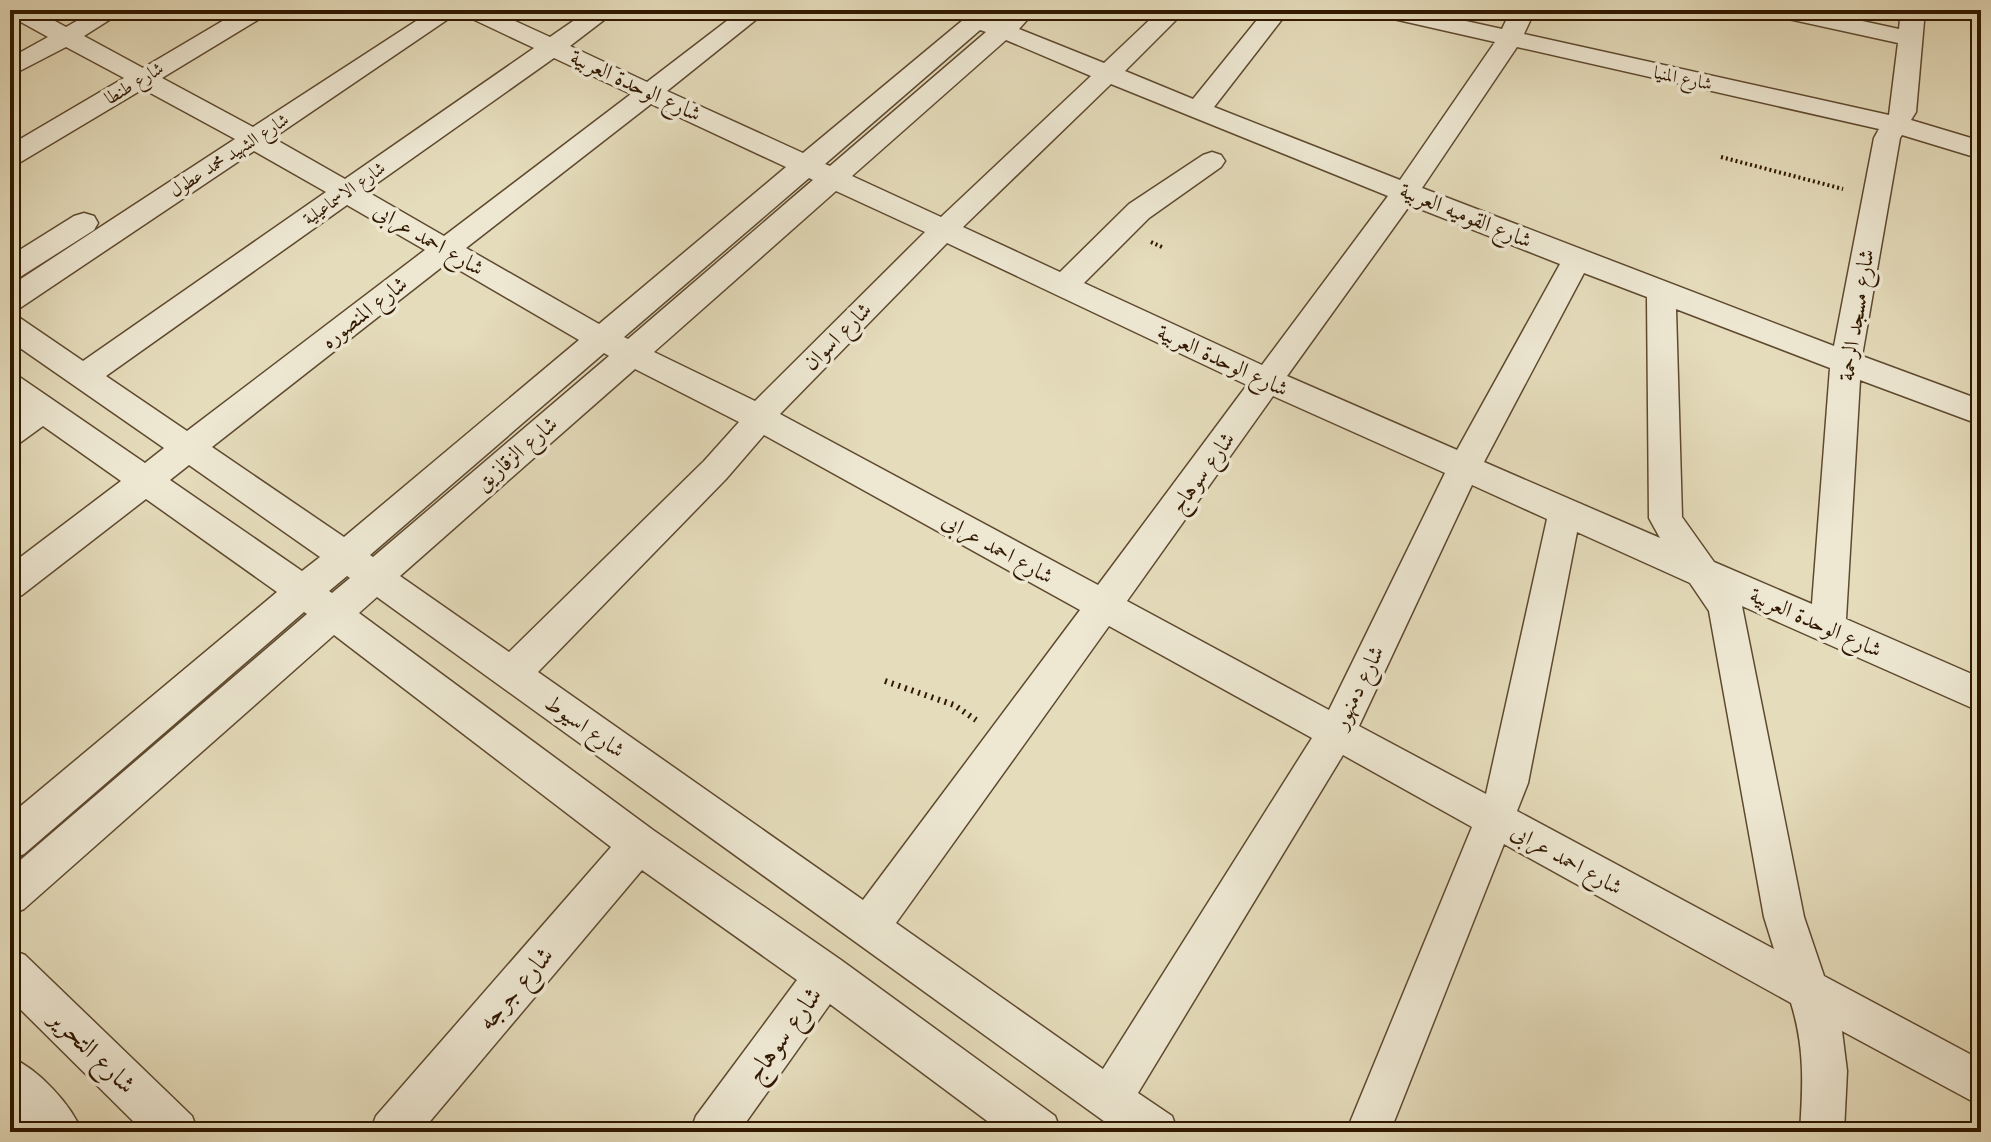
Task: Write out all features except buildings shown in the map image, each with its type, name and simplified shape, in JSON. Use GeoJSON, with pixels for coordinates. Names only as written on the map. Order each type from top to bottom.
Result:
{"type":"FeatureCollection","features":[{"type":"Feature","properties":{"kind":"street","name":"شارع احمد عرابى"},"geometry":{"type":"LineString","coordinates":[[17,10],[244,132],[600,338],[758,417],[1981,1084]]}},
{"type":"Feature","properties":{"kind":"street"},"geometry":{"type":"LineString","coordinates":[[10,68],[113,10]]}},
{"type":"Feature","properties":{"kind":"street","name":"شارع طنطا"},"geometry":{"type":"LineString","coordinates":[[10,157],[258,10]]}},
{"type":"Feature","properties":{"kind":"street","name":"شارع الشهيد محمد عطول"},"geometry":{"type":"LineString","coordinates":[[10,300],[414,10]]}},
{"type":"Feature","properties":{"kind":"street","name":"شارع الشهيد محمد عطول"},"geometry":{"type":"LineString","coordinates":[[10,270],[449,10]]}},
{"type":"Feature","properties":{"kind":"street","name":"شارع الوحدة العربية"},"geometry":{"type":"LineString","coordinates":[[472,10],[1268,381],[1981,695]]}},
{"type":"Feature","properties":{"kind":"street","name":"شارع الاسماعيلية"},"geometry":{"type":"LineString","coordinates":[[84,376],[605,10]]}},
{"type":"Feature","properties":{"kind":"street","name":"شارع المنصوره"},"geometry":{"type":"LineString","coordinates":[[10,585],[756,10]]}},
{"type":"Feature","properties":{"kind":"street","name":"شارع اسوان"},"geometry":{"type":"LineString","coordinates":[[512,674],[715,470],[758,417],[944,230],[1174,10]]}},
{"type":"Feature","properties":{"kind":"street","name":"شارع المنيا"},"geometry":{"type":"LineString","coordinates":[[1384,10],[1897,125],[1981,150]]}},
{"type":"Feature","properties":{"kind":"street","name":"شارع سوهاج"},"geometry":{"type":"LineString","coordinates":[[869,926],[1406,191],[1510,40],[1523,10]]}},
{"type":"Feature","properties":{"kind":"street"},"geometry":{"type":"LineString","coordinates":[[1778,10],[1911,24]]}},
{"type":"Feature","properties":{"kind":"street"},"geometry":{"type":"LineString","coordinates":[[1198,110],[1275,13]]}},
{"type":"Feature","properties":{"kind":"street","name":"شارع القوميه العربية"},"geometry":{"type":"LineString","coordinates":[[988,16],[1108,73],[1198,110],[1661,292],[1981,413]]}},
{"type":"Feature","properties":{"kind":"street","name":"شارع الزقازيق"},"geometry":{"type":"LineString","coordinates":[[10,840],[805,164],[988,16]]}},
{"type":"Feature","properties":{"kind":"street","name":"شارع الزقازيق"},"geometry":{"type":"LineString","coordinates":[[10,895],[834,178],[988,16]]}},
{"type":"Feature","properties":{"kind":"street","name":"شارع مسجد الرحمة"},"geometry":{"type":"LineString","coordinates":[[1828,627],[1846,363],[1887,138],[1897,125],[1904,106],[1911,24]]}},
{"type":"Feature","properties":{"kind":"street"},"geometry":{"type":"LineString","coordinates":[[1064,286],[1139,211],[1212,161]]}},
{"type":"Feature","properties":{"kind":"street","name":"شارع دمنهور"},"geometry":{"type":"LineString","coordinates":[[1130,1119],[1337,732],[1464,468],[1577,259]]}},
{"type":"Feature","properties":{"kind":"street"},"geometry":{"type":"LineString","coordinates":[[1661,292],[1666,518],[1676,540],[1703,573],[1726,609],[1784,917],[1796,960],[1810,991],[1823,1046],[1822,1132]]}},
{"type":"Feature","properties":{"kind":"street","name":"شارع اسيوط"},"geometry":{"type":"LineString","coordinates":[[10,326],[375,576],[869,926],[1130,1119]]}},
{"type":"Feature","properties":{"kind":"street"},"geometry":{"type":"LineString","coordinates":[[10,386],[303,591],[639,844],[826,975],[1039,1132]]}},
{"type":"Feature","properties":{"kind":"street"},"geometry":{"type":"LineString","coordinates":[[10,433],[44,409]]}},
{"type":"Feature","properties":{"kind":"street"},"geometry":{"type":"LineString","coordinates":[[1368,1132],[1509,783],[1565,512]]}},
{"type":"Feature","properties":{"kind":"street","name":"شارع جرجه"},"geometry":{"type":"LineString","coordinates":[[392,1132],[639,844]]}},
{"type":"Feature","properties":{"kind":"street","name":"شارع التحرير"},"geometry":{"type":"LineString","coordinates":[[10,970],[176,1132]]}},
{"type":"Feature","properties":{"kind":"street","name":"شارع سوهاج"},"geometry":{"type":"LineString","coordinates":[[712,1132],[826,975]]}},
{"type":"Feature","properties":{"kind":"street"},"geometry":{"type":"LineString","coordinates":[[10,1079],[60,1132]]}},
{"type":"Feature","properties":{"kind":"path"},"geometry":{"type":"LineString","coordinates":[[1721,157],[1875,197]]}},
{"type":"Feature","properties":{"kind":"path"},"geometry":{"type":"LineString","coordinates":[[885,681],[954,705],[1006,739]]}}]}
